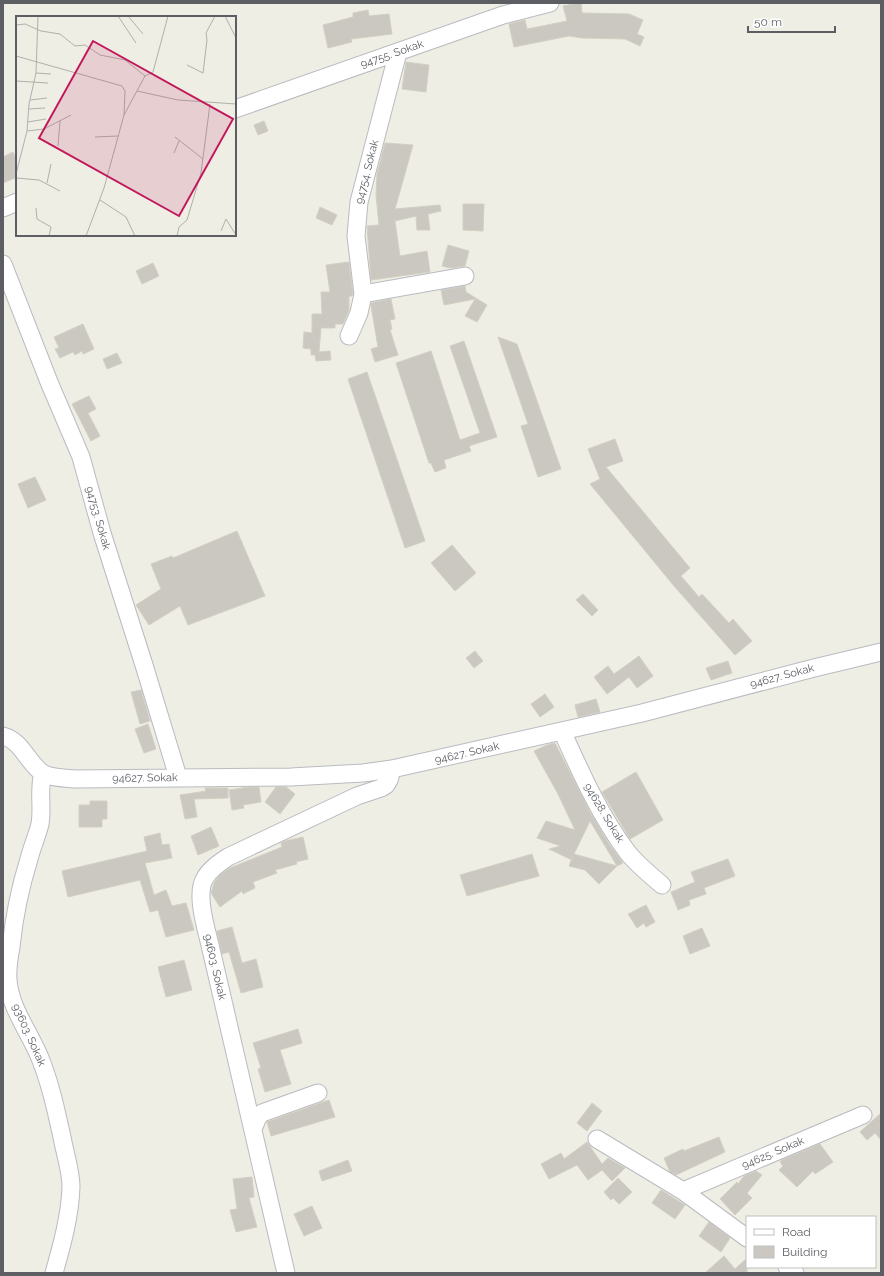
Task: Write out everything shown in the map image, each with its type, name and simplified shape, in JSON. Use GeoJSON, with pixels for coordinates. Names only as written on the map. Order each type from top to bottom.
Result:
{"type":"FeatureCollection","features":[{"type":"Feature","properties":{"kind":"street","name":"94755. Sokak"},"geometry":{"type":"LineString","coordinates":[[236,110],[503,14],[550,3]]}},
{"type":"Feature","properties":{"kind":"street","name":"94754. Sokak"},"geometry":{"type":"LineString","coordinates":[[350,336],[359,313],[363,294],[357,243],[357,220],[362,188],[398,52]]}},
{"type":"Feature","properties":{"kind":"street"},"geometry":{"type":"LineString","coordinates":[[3,208],[16,202]]}},
{"type":"Feature","properties":{"kind":"street","name":"94753. Sokak"},"geometry":{"type":"LineString","coordinates":[[3,264],[49,382],[81,457],[102,533],[178,777]]}},
{"type":"Feature","properties":{"kind":"street"},"geometry":{"type":"LineString","coordinates":[[363,294],[465,276]]}},
{"type":"Feature","properties":{"kind":"street","name":"94627. Sokak"},"geometry":{"type":"LineString","coordinates":[[44,773],[56,777],[75,779],[291,777],[363,773],[392,769],[642,713],[881,652]]}},
{"type":"Feature","properties":{"kind":"street","name":"94628. Sokak"},"geometry":{"type":"LineString","coordinates":[[562,731],[587,785],[618,838],[637,862],[662,885]]}},
{"type":"Feature","properties":{"kind":"street"},"geometry":{"type":"LineString","coordinates":[[3,736],[8,737],[17,744],[44,773]]}},
{"type":"Feature","properties":{"kind":"street","name":"94603. Sokak"},"geometry":{"type":"LineString","coordinates":[[286,1273],[205,924],[201,893],[204,879],[217,865],[228,857],[358,796],[381,788],[386,785],[389,780],[392,769]]}},
{"type":"Feature","properties":{"kind":"street","name":"93603. Sokak"},"geometry":{"type":"LineString","coordinates":[[44,773],[40,783],[42,805],[40,824],[28,859],[16,911],[8,980],[14,1005],[48,1078],[69,1169],[71,1187],[69,1203],[64,1236],[54,1273]]}},
{"type":"Feature","properties":{"kind":"street"},"geometry":{"type":"LineString","coordinates":[[253,1129],[258,1117],[262,1113],[318,1093]]}},
{"type":"Feature","properties":{"kind":"street","name":"94625. Sokak"},"geometry":{"type":"LineString","coordinates":[[683,1191],[863,1115]]}},
{"type":"Feature","properties":{"kind":"street"},"geometry":{"type":"LineString","coordinates":[[597,1139],[683,1191],[746,1237]]}},
{"type":"Feature","properties":{"kind":"building"},"geometry":{"type":"Polygon","coordinates":[[[581,3],[582,13],[629,14],[643,20],[637,34],[644,37],[640,46],[625,39],[581,38],[569,36],[514,47],[509,24],[525,20],[527,29],[567,21],[563,6],[581,3]]]}},
{"type":"Feature","properties":{"kind":"building"},"geometry":{"type":"Polygon","coordinates":[[[368,10],[369,16],[389,14],[392,34],[351,39],[352,42],[328,48],[323,25],[353,17],[353,13],[368,10]]]}},
{"type":"Feature","properties":{"kind":"building"},"geometry":{"type":"Polygon","coordinates":[[[406,62],[429,65],[426,92],[402,89],[406,62]]]}},
{"type":"Feature","properties":{"kind":"building"},"geometry":{"type":"Polygon","coordinates":[[[264,121],[268,131],[258,135],[254,125],[264,121]]]}},
{"type":"Feature","properties":{"kind":"building"},"geometry":{"type":"Polygon","coordinates":[[[385,143],[413,145],[395,209],[440,205],[441,211],[428,214],[430,230],[417,230],[416,216],[395,221],[400,256],[427,251],[430,272],[371,280],[367,226],[379,225],[376,195],[377,174],[385,143]]]}},
{"type":"Feature","properties":{"kind":"building"},"geometry":{"type":"Polygon","coordinates":[[[13,152],[16,159],[16,177],[3,183],[3,157],[13,152]]]}},
{"type":"Feature","properties":{"kind":"building"},"geometry":{"type":"Polygon","coordinates":[[[463,204],[484,204],[483,231],[463,230],[463,204]]]}},
{"type":"Feature","properties":{"kind":"building"},"geometry":{"type":"Polygon","coordinates":[[[320,207],[337,215],[332,225],[316,218],[320,207]]]}},
{"type":"Feature","properties":{"kind":"building"},"geometry":{"type":"Polygon","coordinates":[[[448,245],[469,251],[465,266],[450,268],[442,266],[448,245]]]}},
{"type":"Feature","properties":{"kind":"building"},"geometry":{"type":"Polygon","coordinates":[[[349,262],[353,294],[352,296],[349,296],[349,310],[343,324],[335,324],[335,328],[321,328],[319,352],[330,351],[331,360],[316,361],[315,355],[311,355],[311,349],[303,348],[304,332],[312,333],[312,314],[322,314],[321,292],[330,292],[326,265],[349,262]]]}},
{"type":"Feature","properties":{"kind":"building"},"geometry":{"type":"Polygon","coordinates":[[[153,263],[159,276],[142,284],[136,271],[153,263]]]}},
{"type":"Feature","properties":{"kind":"building"},"geometry":{"type":"Polygon","coordinates":[[[465,286],[466,292],[487,305],[477,322],[465,316],[475,299],[444,305],[441,290],[465,286]]]}},
{"type":"Feature","properties":{"kind":"building"},"geometry":{"type":"Polygon","coordinates":[[[391,299],[395,319],[390,320],[392,329],[390,330],[398,355],[375,362],[371,349],[378,347],[371,303],[391,299]]]}},
{"type":"Feature","properties":{"kind":"building"},"geometry":{"type":"Polygon","coordinates":[[[83,324],[94,349],[83,354],[82,351],[75,355],[73,352],[60,358],[55,349],[59,348],[54,337],[83,324]]]}},
{"type":"Feature","properties":{"kind":"building"},"geometry":{"type":"Polygon","coordinates":[[[498,337],[517,344],[561,469],[538,477],[521,426],[528,424],[498,337]]]}},
{"type":"Feature","properties":{"kind":"building"},"geometry":{"type":"Polygon","coordinates":[[[464,341],[497,437],[469,446],[471,451],[444,460],[446,468],[435,472],[431,463],[429,463],[396,363],[431,351],[460,440],[480,433],[450,346],[464,341]]]}},
{"type":"Feature","properties":{"kind":"building"},"geometry":{"type":"Polygon","coordinates":[[[117,353],[122,363],[107,369],[103,359],[117,353]]]}},
{"type":"Feature","properties":{"kind":"building"},"geometry":{"type":"Polygon","coordinates":[[[367,372],[425,541],[405,548],[348,379],[367,372]]]}},
{"type":"Feature","properties":{"kind":"building"},"geometry":{"type":"Polygon","coordinates":[[[89,396],[96,409],[88,413],[100,436],[91,441],[72,404],[89,396]]]}},
{"type":"Feature","properties":{"kind":"building"},"geometry":{"type":"Polygon","coordinates":[[[615,439],[623,461],[606,467],[690,568],[681,576],[699,597],[702,594],[729,623],[733,619],[752,641],[735,655],[674,586],[590,484],[600,479],[588,449],[615,439]]]}},
{"type":"Feature","properties":{"kind":"building"},"geometry":{"type":"Polygon","coordinates":[[[35,477],[46,500],[28,508],[18,484],[35,477]]]}},
{"type":"Feature","properties":{"kind":"building"},"geometry":{"type":"Polygon","coordinates":[[[237,531],[265,596],[188,625],[180,606],[149,625],[136,605],[161,589],[151,564],[172,556],[173,558],[237,531]]]}},
{"type":"Feature","properties":{"kind":"building"},"geometry":{"type":"Polygon","coordinates":[[[452,545],[476,573],[455,591],[431,563],[452,545]]]}},
{"type":"Feature","properties":{"kind":"building"},"geometry":{"type":"Polygon","coordinates":[[[583,594],[598,610],[592,616],[576,600],[583,594]]]}},
{"type":"Feature","properties":{"kind":"building"},"geometry":{"type":"Polygon","coordinates":[[[475,651],[483,661],[474,668],[466,658],[475,651]]]}},
{"type":"Feature","properties":{"kind":"building"},"geometry":{"type":"Polygon","coordinates":[[[639,656],[653,676],[637,688],[629,677],[607,694],[594,677],[608,666],[614,674],[639,656]]]}},
{"type":"Feature","properties":{"kind":"building"},"geometry":{"type":"Polygon","coordinates":[[[728,661],[732,673],[711,680],[706,668],[728,661]]]}},
{"type":"Feature","properties":{"kind":"building"},"geometry":{"type":"Polygon","coordinates":[[[141,690],[150,721],[140,724],[131,692],[141,690]]]}},
{"type":"Feature","properties":{"kind":"building"},"geometry":{"type":"Polygon","coordinates":[[[545,694],[554,707],[540,717],[531,704],[545,694]]]}},
{"type":"Feature","properties":{"kind":"building"},"geometry":{"type":"Polygon","coordinates":[[[596,699],[600,712],[578,717],[575,705],[596,699]]]}},
{"type":"Feature","properties":{"kind":"building"},"geometry":{"type":"Polygon","coordinates":[[[148,724],[156,749],[144,753],[135,729],[148,724]]]}},
{"type":"Feature","properties":{"kind":"building"},"geometry":{"type":"Polygon","coordinates":[[[555,743],[591,814],[609,844],[623,863],[617,866],[599,884],[585,870],[569,866],[571,860],[549,849],[561,846],[537,838],[546,821],[575,830],[558,794],[534,751],[555,743]],[[590,821],[574,854],[617,866],[590,821]]]}},
{"type":"Feature","properties":{"kind":"building"},"geometry":{"type":"Polygon","coordinates":[[[636,772],[663,820],[630,839],[602,792],[636,772]]]}},
{"type":"Feature","properties":{"kind":"building"},"geometry":{"type":"Polygon","coordinates":[[[259,787],[261,802],[243,805],[244,808],[232,810],[229,790],[259,787]]]}},
{"type":"Feature","properties":{"kind":"building"},"geometry":{"type":"Polygon","coordinates":[[[276,787],[286,787],[295,794],[280,814],[265,802],[276,787]]]}},
{"type":"Feature","properties":{"kind":"building"},"geometry":{"type":"Polygon","coordinates":[[[205,788],[228,788],[228,798],[194,799],[197,817],[185,819],[180,795],[206,791],[205,788]]]}},
{"type":"Feature","properties":{"kind":"building"},"geometry":{"type":"Polygon","coordinates":[[[90,801],[107,801],[107,819],[102,819],[102,827],[79,827],[79,805],[90,805],[90,801]]]}},
{"type":"Feature","properties":{"kind":"building"},"geometry":{"type":"Polygon","coordinates":[[[211,827],[219,846],[198,855],[191,836],[211,827]]]}},
{"type":"Feature","properties":{"kind":"building"},"geometry":{"type":"Polygon","coordinates":[[[160,833],[162,845],[169,844],[172,858],[145,863],[154,895],[166,890],[172,906],[186,903],[194,930],[166,937],[158,910],[150,912],[140,880],[68,897],[62,871],[147,851],[144,837],[160,833]]]}},
{"type":"Feature","properties":{"kind":"building"},"geometry":{"type":"Polygon","coordinates":[[[303,837],[308,859],[296,862],[297,864],[275,870],[277,873],[253,882],[255,888],[243,894],[242,891],[220,907],[211,893],[214,883],[220,875],[230,868],[282,847],[281,843],[285,841],[303,837]]]}},
{"type":"Feature","properties":{"kind":"building"},"geometry":{"type":"Polygon","coordinates":[[[532,854],[539,876],[467,896],[460,875],[532,854]]]}},
{"type":"Feature","properties":{"kind":"building"},"geometry":{"type":"Polygon","coordinates":[[[728,859],[735,876],[704,888],[706,894],[689,900],[690,905],[678,910],[671,892],[695,882],[691,872],[728,859]]]}},
{"type":"Feature","properties":{"kind":"building"},"geometry":{"type":"Polygon","coordinates":[[[646,905],[655,922],[646,927],[644,923],[637,928],[628,914],[646,905]]]}},
{"type":"Feature","properties":{"kind":"building"},"geometry":{"type":"Polygon","coordinates":[[[232,927],[242,963],[256,959],[263,987],[241,993],[229,952],[222,954],[217,931],[232,927]]]}},
{"type":"Feature","properties":{"kind":"building"},"geometry":{"type":"Polygon","coordinates":[[[702,928],[710,946],[690,954],[683,936],[702,928]]]}},
{"type":"Feature","properties":{"kind":"building"},"geometry":{"type":"Polygon","coordinates":[[[184,960],[192,990],[166,997],[158,967],[184,960]]]}},
{"type":"Feature","properties":{"kind":"building"},"geometry":{"type":"Polygon","coordinates":[[[298,1029],[302,1043],[280,1050],[291,1084],[265,1092],[258,1069],[261,1068],[253,1043],[298,1029]]]}},
{"type":"Feature","properties":{"kind":"building"},"geometry":{"type":"Polygon","coordinates":[[[329,1100],[335,1117],[271,1136],[267,1122],[329,1100]]]}},
{"type":"Feature","properties":{"kind":"building"},"geometry":{"type":"Polygon","coordinates":[[[592,1103],[602,1111],[587,1131],[577,1123],[592,1103]]]}},
{"type":"Feature","properties":{"kind":"building"},"geometry":{"type":"Polygon","coordinates":[[[881,1113],[881,1140],[875,1133],[867,1140],[860,1132],[881,1113]]]}},
{"type":"Feature","properties":{"kind":"building"},"geometry":{"type":"Polygon","coordinates":[[[719,1137],[725,1152],[676,1175],[670,1172],[664,1158],[683,1149],[684,1151],[719,1137]]]}},
{"type":"Feature","properties":{"kind":"building"},"geometry":{"type":"Polygon","coordinates":[[[587,1142],[602,1164],[608,1158],[625,1168],[612,1181],[602,1170],[588,1180],[577,1165],[549,1179],[541,1164],[561,1153],[564,1159],[587,1142]]]}},
{"type":"Feature","properties":{"kind":"building"},"geometry":{"type":"Polygon","coordinates":[[[820,1144],[833,1162],[815,1174],[813,1171],[797,1187],[779,1170],[783,1166],[780,1162],[820,1144]]]}},
{"type":"Feature","properties":{"kind":"building"},"geometry":{"type":"Polygon","coordinates":[[[348,1160],[352,1171],[322,1181],[319,1171],[348,1160]]]}},
{"type":"Feature","properties":{"kind":"building"},"geometry":{"type":"Polygon","coordinates":[[[756,1171],[762,1175],[747,1193],[752,1198],[735,1215],[720,1199],[737,1182],[738,1184],[744,1176],[756,1171]]]}},
{"type":"Feature","properties":{"kind":"building"},"geometry":{"type":"Polygon","coordinates":[[[252,1177],[254,1197],[249,1198],[257,1227],[236,1232],[230,1210],[237,1209],[233,1179],[252,1177]]]}},
{"type":"Feature","properties":{"kind":"building"},"geometry":{"type":"Polygon","coordinates":[[[618,1178],[632,1192],[619,1204],[613,1198],[611,1200],[604,1192],[618,1178]]]}},
{"type":"Feature","properties":{"kind":"building"},"geometry":{"type":"Polygon","coordinates":[[[661,1190],[685,1205],[675,1219],[652,1203],[661,1190]]]}},
{"type":"Feature","properties":{"kind":"building"},"geometry":{"type":"Polygon","coordinates":[[[312,1206],[322,1228],[304,1236],[294,1214],[312,1206]]]}},
{"type":"Feature","properties":{"kind":"building"},"geometry":{"type":"Polygon","coordinates":[[[709,1222],[730,1238],[721,1252],[699,1236],[709,1222]]]}},
{"type":"Feature","properties":{"kind":"building"},"geometry":{"type":"Polygon","coordinates":[[[724,1256],[735,1269],[746,1259],[747,1273],[705,1273],[724,1256]]]}}]}
